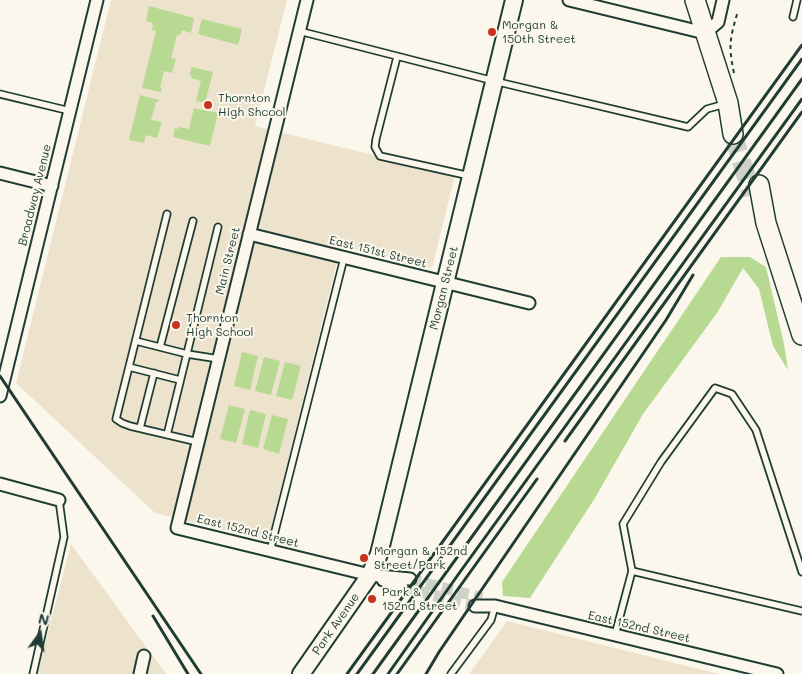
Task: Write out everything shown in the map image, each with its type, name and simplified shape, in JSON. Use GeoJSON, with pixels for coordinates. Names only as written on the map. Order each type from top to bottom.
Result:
{"type":"FeatureCollection","features":[{"type":"Feature","properties":{"kind":"main road"},"geometry":{"type":"LineString","coordinates":[[695,0],[736,130]]}},
{"type":"Feature","properties":{"kind":"main road"},"geometry":{"type":"LineString","coordinates":[[756,190],[802,335]]}},
{"type":"Feature","properties":{"kind":"street","name":"Broadway Avenue"},"geometry":{"type":"LineString","coordinates":[[0,396],[98,0]]}},
{"type":"Feature","properties":{"kind":"street","name":"Main Street"},"geometry":{"type":"LineString","coordinates":[[177,528],[306,0]]}},
{"type":"Feature","properties":{"kind":"street","name":"Morgan Street"},"geometry":{"type":"LineString","coordinates":[[370,575],[379,554],[514,0]]}},
{"type":"Feature","properties":{"kind":"street"},"geometry":{"type":"LineString","coordinates":[[569,0],[705,33],[718,22],[723,0]]}},
{"type":"Feature","properties":{"kind":"street"},"geometry":{"type":"LineString","coordinates":[[0,173],[52,186]]}},
{"type":"Feature","properties":{"kind":"street","name":"East 151st Street"},"geometry":{"type":"LineString","coordinates":[[249,234],[530,303]]}},
{"type":"Feature","properties":{"kind":"street"},"geometry":{"type":"LineString","coordinates":[[0,484],[59,500]]}},
{"type":"Feature","properties":{"kind":"street","name":"East 152nd Street"},"geometry":{"type":"LineString","coordinates":[[177,528],[406,583]]}},
{"type":"Feature","properties":{"kind":"street","name":"Park Avenue"},"geometry":{"type":"LineString","coordinates":[[301,674],[370,575]]}},
{"type":"Feature","properties":{"kind":"street","name":"East 152nd Street"},"geometry":{"type":"LineString","coordinates":[[478,602],[777,674]]}},
{"type":"Feature","properties":{"kind":"street"},"geometry":{"type":"LineString","coordinates":[[140,674],[144,656]]}},
{"type":"Feature","properties":{"kind":"lane"},"geometry":{"type":"LineString","coordinates":[[793,17],[797,0]]}},
{"type":"Feature","properties":{"kind":"lane"},"geometry":{"type":"LineString","coordinates":[[299,32],[688,127],[707,109],[728,103]]}},
{"type":"Feature","properties":{"kind":"lane"},"geometry":{"type":"LineString","coordinates":[[397,57],[376,139],[375,147],[380,156],[470,177]]}},
{"type":"Feature","properties":{"kind":"lane"},"geometry":{"type":"LineString","coordinates":[[0,94],[70,111]]}},
{"type":"Feature","properties":{"kind":"lane"},"geometry":{"type":"LineString","coordinates":[[167,214],[116,419],[122,424],[198,442]]}},
{"type":"Feature","properties":{"kind":"lane"},"geometry":{"type":"LineString","coordinates":[[160,347],[193,221]]}},
{"type":"Feature","properties":{"kind":"lane"},"geometry":{"type":"LineString","coordinates":[[167,435],[218,227]]}},
{"type":"Feature","properties":{"kind":"lane"},"geometry":{"type":"LineString","coordinates":[[270,551],[344,258]]}},
{"type":"Feature","properties":{"kind":"lane"},"geometry":{"type":"LineString","coordinates":[[136,341],[187,354],[218,359]]}},
{"type":"Feature","properties":{"kind":"lane"},"geometry":{"type":"LineString","coordinates":[[129,367],[180,380]]}},
{"type":"Feature","properties":{"kind":"lane"},"geometry":{"type":"LineString","coordinates":[[140,428],[154,373]]}},
{"type":"Feature","properties":{"kind":"lane"},"geometry":{"type":"LineString","coordinates":[[615,635],[632,571],[623,524],[661,462],[715,388],[732,394],[756,430],[802,572]]}},
{"type":"Feature","properties":{"kind":"lane"},"geometry":{"type":"LineString","coordinates":[[33,674],[64,537],[59,500]]}},
{"type":"Feature","properties":{"kind":"lane"},"geometry":{"type":"LineString","coordinates":[[632,571],[802,611]]}},
{"type":"Feature","properties":{"kind":"lane"},"geometry":{"type":"LineString","coordinates":[[451,674],[491,620],[495,606]]}},
{"type":"Feature","properties":{"kind":"path"},"geometry":{"type":"LineString","coordinates":[[730,41],[738,11]]}},
{"type":"Feature","properties":{"kind":"shaded area","name":"Thornton High School"},"geometry":{"type":"Polygon","coordinates":[[[111,0],[287,0],[255,126],[455,175],[432,268],[341,246],[268,541],[155,513],[16,383],[111,0]]]}},
{"type":"Feature","properties":{"kind":"shaded area"},"geometry":{"type":"Polygon","coordinates":[[[71,544],[166,674],[37,674],[71,544]]]}},
{"type":"Feature","properties":{"kind":"shaded area"},"geometry":{"type":"Polygon","coordinates":[[[507,621],[715,673],[720,674],[469,674],[507,621]]]}},
{"type":"Feature","properties":{"kind":"green space"},"geometry":{"type":"Polygon","coordinates":[[[149,6],[194,18],[191,33],[182,30],[180,35],[177,35],[171,58],[176,59],[172,73],[164,71],[160,88],[162,89],[161,92],[142,88],[156,31],[152,30],[153,23],[146,21],[149,6]]]}},
{"type":"Feature","properties":{"kind":"green space"},"geometry":{"type":"Polygon","coordinates":[[[202,19],[242,29],[238,45],[198,34],[202,19]]]}},
{"type":"Feature","properties":{"kind":"green space"},"geometry":{"type":"Polygon","coordinates":[[[192,67],[213,72],[205,103],[196,101],[201,81],[191,78],[192,76],[189,75],[192,67]]]}},
{"type":"Feature","properties":{"kind":"green space"},"geometry":{"type":"Polygon","coordinates":[[[140,95],[159,100],[156,102],[151,120],[162,122],[157,138],[146,135],[144,143],[129,140],[140,95]]]}},
{"type":"Feature","properties":{"kind":"green space"},"geometry":{"type":"Polygon","coordinates":[[[194,108],[218,113],[210,146],[173,137],[175,128],[189,129],[194,108]]]}},
{"type":"Feature","properties":{"kind":"green space"},"geometry":{"type":"Polygon","coordinates":[[[721,257],[750,257],[766,267],[784,344],[788,370],[773,346],[759,289],[743,268],[717,313],[643,414],[595,498],[530,598],[503,596],[502,582],[721,257]]]}},
{"type":"Feature","properties":{"kind":"green space"},"geometry":{"type":"Polygon","coordinates":[[[242,352],[258,356],[250,390],[234,386],[242,352]]]}},
{"type":"Feature","properties":{"kind":"green space"},"geometry":{"type":"Polygon","coordinates":[[[264,357],[280,361],[271,395],[255,391],[264,357]]]}},
{"type":"Feature","properties":{"kind":"green space"},"geometry":{"type":"Polygon","coordinates":[[[285,362],[301,366],[292,400],[276,396],[285,362]]]}},
{"type":"Feature","properties":{"kind":"green space"},"geometry":{"type":"Polygon","coordinates":[[[229,405],[245,409],[236,443],[220,439],[229,405]]]}},
{"type":"Feature","properties":{"kind":"green space"},"geometry":{"type":"Polygon","coordinates":[[[250,410],[266,414],[258,448],[242,444],[250,410]]]}},
{"type":"Feature","properties":{"kind":"green space"},"geometry":{"type":"Polygon","coordinates":[[[272,415],[288,419],[279,454],[263,449],[272,415]]]}},
{"type":"Feature","properties":{"kind":"tunnel"},"geometry":{"type":"LineString","coordinates":[[733,134],[752,195]]}},
{"type":"Feature","properties":{"kind":"tunnel"},"geometry":{"type":"LineString","coordinates":[[410,579],[482,598]]}},
{"type":"Feature","properties":{"kind":"tunnel"},"geometry":{"type":"LineString","coordinates":[[402,587],[475,606]]}},
{"type":"Feature","properties":{"kind":"railway"},"geometry":{"type":"LineString","coordinates":[[347,674],[802,45]]}},
{"type":"Feature","properties":{"kind":"railway"},"geometry":{"type":"LineString","coordinates":[[357,674],[802,59]]}},
{"type":"Feature","properties":{"kind":"railway"},"geometry":{"type":"LineString","coordinates":[[373,674],[802,79]]}},
{"type":"Feature","properties":{"kind":"railway"},"geometry":{"type":"LineString","coordinates":[[388,674],[802,99]]}},
{"type":"Feature","properties":{"kind":"railway"},"geometry":{"type":"LineString","coordinates":[[565,441],[802,112]]}},
{"type":"Feature","properties":{"kind":"railway"},"geometry":{"type":"LineString","coordinates":[[426,674],[439,652],[666,320],[693,275]]}},
{"type":"Feature","properties":{"kind":"railway"},"geometry":{"type":"LineString","coordinates":[[0,376],[201,674]]}},
{"type":"Feature","properties":{"kind":"railway"},"geometry":{"type":"LineString","coordinates":[[397,674],[537,479]]}},
{"type":"Feature","properties":{"kind":"railway"},"geometry":{"type":"LineString","coordinates":[[153,616],[188,674]]}},
{"type":"Feature","properties":{"kind":"place","name":"Morgan & 150th Street"},"geometry":{"type":"Point","coordinates":[492,32]}},
{"type":"Feature","properties":{"kind":"place","name":"Thornton High Shcool"},"geometry":{"type":"Point","coordinates":[208,105]}},
{"type":"Feature","properties":{"kind":"place","name":"Thornton High School"},"geometry":{"type":"Point","coordinates":[176,325]}},
{"type":"Feature","properties":{"kind":"place","name":"Morgan & 152nd Street/Park"},"geometry":{"type":"Point","coordinates":[364,558]}},
{"type":"Feature","properties":{"kind":"place","name":"Park & 152nd Street"},"geometry":{"type":"Point","coordinates":[372,599]}}]}
